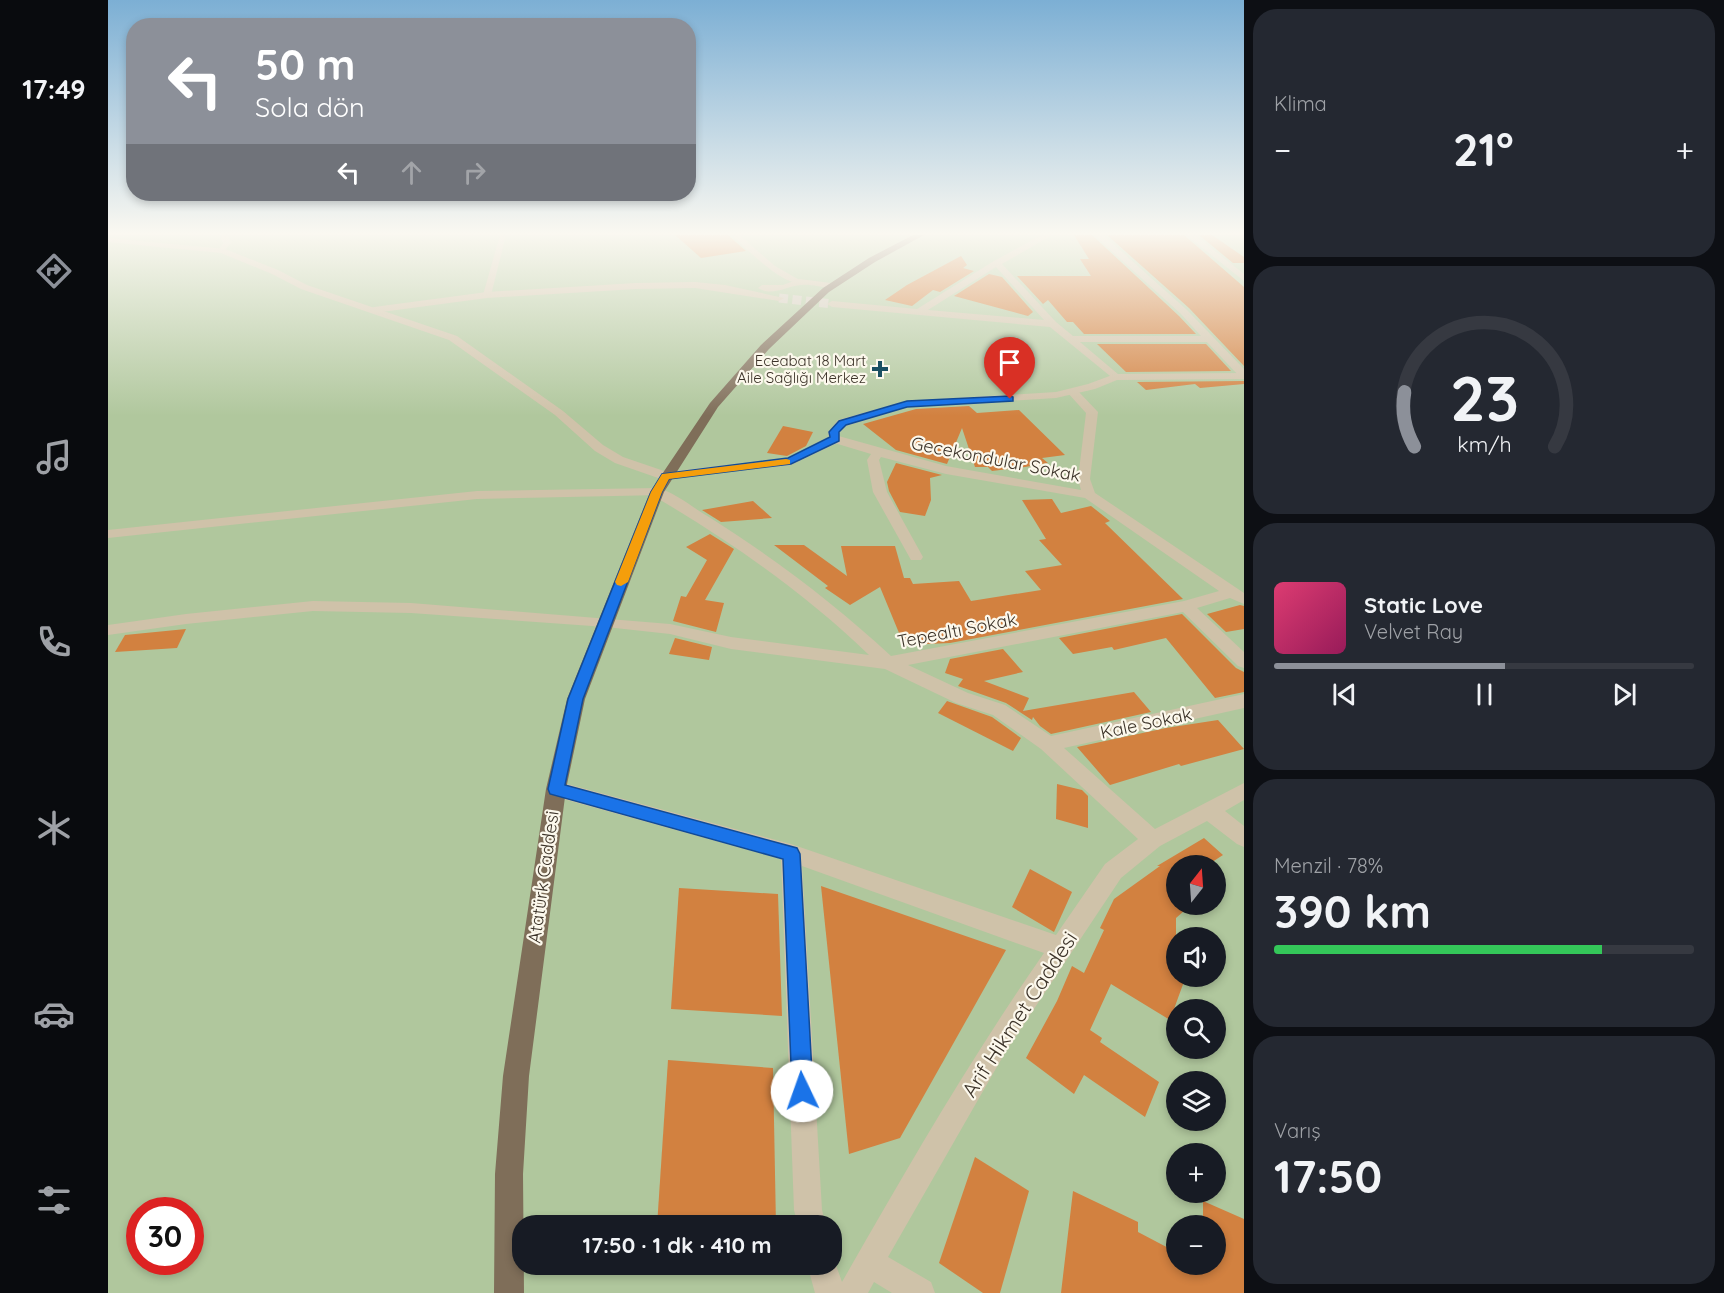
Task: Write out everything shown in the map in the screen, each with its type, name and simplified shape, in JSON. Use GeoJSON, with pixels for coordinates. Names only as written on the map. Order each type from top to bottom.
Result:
{"type":"FeatureCollection","features":[{"type":"Feature","properties":{"kind":"main road","name":"Atatürk Caddesi"},"geometry":{"type":"LineString","coordinates":[[509,1293],[509,1174],[516,1076],[556,789],[576,699],[661,484],[714,405],[741,373],[799,314],[831,295]]}},
{"type":"Feature","properties":{"kind":"street","name":"Tepealtı Sokak"},"geometry":{"type":"LineString","coordinates":[[329,295],[453,338],[559,413],[599,448],[661,484],[708,522],[766,562],[851,626],[888,663],[1238,596]]}},
{"type":"Feature","properties":{"kind":"street"},"geometry":{"type":"LineString","coordinates":[[374,310],[484,295]]}},
{"type":"Feature","properties":{"kind":"street"},"geometry":{"type":"LineString","coordinates":[[765,295],[779,298]]}},
{"type":"Feature","properties":{"kind":"street"},"geometry":{"type":"LineString","coordinates":[[834,295],[920,311],[1053,324]]}},
{"type":"Feature","properties":{"kind":"street"},"geometry":{"type":"LineString","coordinates":[[920,311],[945,295]]}},
{"type":"Feature","properties":{"kind":"street"},"geometry":{"type":"LineString","coordinates":[[1027,295],[1053,324],[1115,377]]}},
{"type":"Feature","properties":{"kind":"street"},"geometry":{"type":"LineString","coordinates":[[1165,295],[1244,375]]}},
{"type":"Feature","properties":{"kind":"street"},"geometry":{"type":"LineString","coordinates":[[1070,339],[1209,339]]}},
{"type":"Feature","properties":{"kind":"street"},"geometry":{"type":"LineString","coordinates":[[108,534],[477,495],[661,484],[791,461],[835,439],[834,432],[842,423],[907,404],[1029,398],[1073,392],[1115,377],[1244,375]]}},
{"type":"Feature","properties":{"kind":"street"},"geometry":{"type":"LineString","coordinates":[[1073,392],[1092,412],[1084,479],[1089,495]]}},
{"type":"Feature","properties":{"kind":"street","name":"Gecekondular Sokak"},"geometry":{"type":"LineString","coordinates":[[835,439],[946,470],[1089,495],[1238,596]]}},
{"type":"Feature","properties":{"kind":"street"},"geometry":{"type":"LineString","coordinates":[[879,452],[873,460],[876,481],[916,557]]}},
{"type":"Feature","properties":{"kind":"street"},"geometry":{"type":"LineString","coordinates":[[108,630],[186,619],[313,606],[411,608],[606,622],[670,629],[731,643],[888,663],[962,698],[999,710],[1048,744],[1153,840]]}},
{"type":"Feature","properties":{"kind":"street"},"geometry":{"type":"LineString","coordinates":[[1186,606],[1244,662]]}},
{"type":"Feature","properties":{"kind":"street","name":"Kale Sokak"},"geometry":{"type":"LineString","coordinates":[[1048,744],[1244,701]]}},
{"type":"Feature","properties":{"kind":"street"},"geometry":{"type":"LineString","coordinates":[[556,789],[791,854],[1061,948]]}},
{"type":"Feature","properties":{"kind":"street","name":"Arif Hikmet Caddesi"},"geometry":{"type":"LineString","coordinates":[[852,1293],[997,1042],[1113,871],[1153,840],[1244,791]]}},
{"type":"Feature","properties":{"kind":"street"},"geometry":{"type":"LineString","coordinates":[[1209,811],[1244,838]]}},
{"type":"Feature","properties":{"kind":"street"},"geometry":{"type":"LineString","coordinates":[[791,854],[809,1215]]}},
{"type":"Feature","properties":{"kind":"street"},"geometry":{"type":"LineString","coordinates":[[869,1262],[920,1293]]}},
{"type":"Feature","properties":{"kind":"street"},"geometry":{"type":"LineString","coordinates":[[825,1275],[830,1293]]}},
{"type":"Feature","properties":{"kind":"green space"},"geometry":{"type":"Polygon","coordinates":[[[108,295],[1244,295],[1244,1293],[108,1293],[108,295]]]}},
{"type":"Feature","properties":{"kind":"building"},"geometry":{"type":"Polygon","coordinates":[[[892,295],[926,295],[912,306],[885,300],[892,295]]]}},
{"type":"Feature","properties":{"kind":"building"},"geometry":{"type":"Polygon","coordinates":[[[1018,295],[1033,312],[1028,316],[954,296],[1018,295]]]}},
{"type":"Feature","properties":{"kind":"building"},"geometry":{"type":"Polygon","coordinates":[[[1035,295],[1157,295],[1196,334],[1084,334],[1073,322],[1067,322],[1048,300],[1043,304],[1035,295]]]}},
{"type":"Feature","properties":{"kind":"building"},"geometry":{"type":"Polygon","coordinates":[[[1175,295],[1244,295],[1244,366],[1175,295]]]}},
{"type":"Feature","properties":{"kind":"building"},"geometry":{"type":"Polygon","coordinates":[[[1097,344],[1206,344],[1231,371],[1126,372],[1097,344]]]}},
{"type":"Feature","properties":{"kind":"building"},"geometry":{"type":"Polygon","coordinates":[[[1244,381],[1244,384],[1200,388],[1195,384],[1146,390],[1137,382],[1244,381]]]}},
{"type":"Feature","properties":{"kind":"building"},"geometry":{"type":"Polygon","coordinates":[[[969,406],[977,413],[1019,410],[1065,455],[1042,458],[1048,463],[992,471],[988,467],[975,467],[962,428],[947,464],[896,450],[863,424],[916,409],[969,406]]]}},
{"type":"Feature","properties":{"kind":"building"},"geometry":{"type":"Polygon","coordinates":[[[783,426],[813,432],[806,446],[787,456],[767,453],[783,426]]]}},
{"type":"Feature","properties":{"kind":"building"},"geometry":{"type":"Polygon","coordinates":[[[896,463],[942,475],[930,478],[931,500],[925,516],[900,512],[887,482],[896,463]]]}},
{"type":"Feature","properties":{"kind":"building"},"geometry":{"type":"Polygon","coordinates":[[[1052,499],[1061,513],[1091,506],[1110,521],[1105,523],[1183,599],[950,643],[904,645],[880,587],[850,605],[825,588],[828,586],[774,545],[804,545],[847,576],[841,546],[895,546],[904,578],[910,578],[913,584],[959,581],[971,601],[1041,590],[1025,571],[1062,565],[1039,540],[1046,539],[1022,500],[1052,499]]]}},
{"type":"Feature","properties":{"kind":"building"},"geometry":{"type":"Polygon","coordinates":[[[753,501],[772,518],[721,522],[702,510],[753,501]]]}},
{"type":"Feature","properties":{"kind":"building"},"geometry":{"type":"Polygon","coordinates":[[[710,534],[734,549],[705,600],[724,603],[716,632],[673,621],[681,596],[686,597],[707,560],[686,547],[710,534]]]}},
{"type":"Feature","properties":{"kind":"building"},"geometry":{"type":"Polygon","coordinates":[[[1240,605],[1244,606],[1244,629],[1226,632],[1207,614],[1240,605]]]}},
{"type":"Feature","properties":{"kind":"building"},"geometry":{"type":"Polygon","coordinates":[[[1182,614],[1236,668],[1244,672],[1244,692],[1215,698],[1166,638],[1114,650],[1112,647],[1073,654],[1059,638],[1182,614]]]}},
{"type":"Feature","properties":{"kind":"building"},"geometry":{"type":"Polygon","coordinates":[[[186,629],[177,648],[115,652],[125,635],[186,629]]]}},
{"type":"Feature","properties":{"kind":"building"},"geometry":{"type":"Polygon","coordinates":[[[675,638],[712,647],[709,660],[669,654],[675,638]]]}},
{"type":"Feature","properties":{"kind":"building"},"geometry":{"type":"Polygon","coordinates":[[[1003,649],[1023,672],[984,681],[1029,698],[1023,711],[1134,692],[1151,712],[1051,734],[1033,717],[1032,720],[1006,703],[958,686],[963,679],[945,673],[950,659],[1003,649]]]}},
{"type":"Feature","properties":{"kind":"building"},"geometry":{"type":"Polygon","coordinates":[[[947,701],[992,717],[1021,738],[1013,751],[938,713],[947,701]]]}},
{"type":"Feature","properties":{"kind":"building"},"geometry":{"type":"Polygon","coordinates":[[[1218,720],[1244,749],[1181,766],[1179,764],[1110,785],[1077,747],[1166,728],[1218,720]]]}},
{"type":"Feature","properties":{"kind":"building"},"geometry":{"type":"Polygon","coordinates":[[[1057,784],[1082,790],[1088,796],[1088,828],[1056,819],[1057,784]]]}},
{"type":"Feature","properties":{"kind":"building"},"geometry":{"type":"Polygon","coordinates":[[[1204,838],[1223,855],[1175,855],[1204,838]]]}},
{"type":"Feature","properties":{"kind":"building"},"geometry":{"type":"Polygon","coordinates":[[[1166,861],[1166,915],[1179,915],[1176,918],[1176,927],[1166,927],[1166,987],[1182,987],[1178,999],[1166,999],[1166,1018],[1111,984],[1090,1030],[1102,1038],[1100,1042],[1159,1082],[1145,1117],[1084,1075],[1074,1094],[1026,1058],[1057,1001],[1072,966],[1084,973],[1104,930],[1100,928],[1114,899],[1160,866],[1157,866],[1166,861]]]}},
{"type":"Feature","properties":{"kind":"building"},"geometry":{"type":"Polygon","coordinates":[[[1030,869],[1072,892],[1054,932],[1012,907],[1030,869]]]}},
{"type":"Feature","properties":{"kind":"building"},"geometry":{"type":"Polygon","coordinates":[[[821,886],[1006,950],[900,1138],[849,1154],[821,886]]]}},
{"type":"Feature","properties":{"kind":"building"},"geometry":{"type":"Polygon","coordinates":[[[679,888],[778,894],[782,1016],[671,1009],[679,888]]]}},
{"type":"Feature","properties":{"kind":"building"},"geometry":{"type":"Polygon","coordinates":[[[668,1060],[773,1068],[776,1215],[658,1215],[668,1060]]]}},
{"type":"Feature","properties":{"kind":"building"},"geometry":{"type":"Polygon","coordinates":[[[975,1157],[1029,1191],[1000,1293],[983,1293],[939,1263],[975,1157]]]}},
{"type":"Feature","properties":{"kind":"building"},"geometry":{"type":"Polygon","coordinates":[[[1073,1191],[1138,1222],[1138,1232],[1166,1247],[1166,1275],[1226,1275],[1226,1215],[1203,1215],[1203,1203],[1244,1219],[1244,1293],[1061,1293],[1073,1191]]]}},
{"type":"Feature","properties":{"kind":"tunnel"},"geometry":{"type":"LineString","coordinates":[[779,298],[832,304]]}},
{"type":"Feature","properties":{"kind":"slow traffic"},"geometry":{"type":"LineString","coordinates":[[621,582],[657,492],[666,477],[786,462]]}},
{"type":"Feature","properties":{"kind":"place","name":"Eceabat 18 Mart Aile Sağlığı Merkez"},"geometry":{"type":"Point","coordinates":[880,369]}},
{"type":"Feature","properties":{"kind":"route"},"geometry":{"type":"LineString","coordinates":[[802,1091],[791,854],[556,789],[576,699],[657,492],[666,477],[791,461],[835,439],[834,432],[842,423],[907,404],[1010,399]]}}]}
